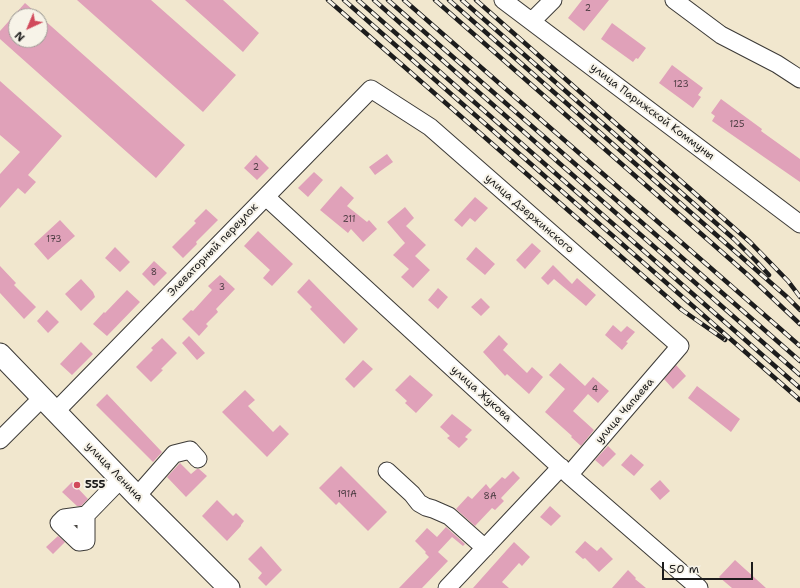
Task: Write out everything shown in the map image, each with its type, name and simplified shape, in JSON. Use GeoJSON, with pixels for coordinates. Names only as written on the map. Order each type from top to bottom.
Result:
{"type":"FeatureCollection","features":[{"type":"Feature","properties":{"kind":"main road","name":"улица Ленина"},"geometry":{"type":"LineString","coordinates":[[0,354],[137,496],[229,588]]}},
{"type":"Feature","properties":{"kind":"street","name":"улица Парижской Коммуны"},"geometry":{"type":"LineString","coordinates":[[503,0],[800,224]]}},
{"type":"Feature","properties":{"kind":"street"},"geometry":{"type":"LineString","coordinates":[[532,21],[553,0]]}},
{"type":"Feature","properties":{"kind":"street"},"geometry":{"type":"LineString","coordinates":[[674,0],[721,35],[777,64],[800,79]]}},
{"type":"Feature","properties":{"kind":"street","name":"Элеваторный переулок"},"geometry":{"type":"LineString","coordinates":[[0,440],[49,404],[266,197],[371,89]]}},
{"type":"Feature","properties":{"kind":"street","name":"улица Дзержинского"},"geometry":{"type":"LineString","coordinates":[[371,89],[430,127],[680,346]]}},
{"type":"Feature","properties":{"kind":"street","name":"улица Жукова"},"geometry":{"type":"LineString","coordinates":[[266,197],[565,471],[699,588]]}},
{"type":"Feature","properties":{"kind":"street","name":"улица Чапаева"},"geometry":{"type":"LineString","coordinates":[[448,588],[485,548],[565,471],[680,346]]}},
{"type":"Feature","properties":{"kind":"street"},"geometry":{"type":"LineString","coordinates":[[137,496],[174,454],[190,450],[198,459]]}},
{"type":"Feature","properties":{"kind":"street"},"geometry":{"type":"LineString","coordinates":[[387,471],[412,494],[419,503],[449,516],[485,548]]}},
{"type":"Feature","properties":{"kind":"street"},"geometry":{"type":"LineString","coordinates":[[86,515],[121,479]]}},
{"type":"Feature","properties":{"kind":"building"},"geometry":{"type":"Polygon","coordinates":[[[77,0],[151,0],[236,75],[203,112],[77,0]]]}},
{"type":"Feature","properties":{"kind":"building"},"geometry":{"type":"Polygon","coordinates":[[[185,0],[223,0],[259,33],[243,52],[185,0]]]}},
{"type":"Feature","properties":{"kind":"building"},"geometry":{"type":"Polygon","coordinates":[[[582,0],[609,0],[584,31],[568,18],[582,0]]]}},
{"type":"Feature","properties":{"kind":"building"},"geometry":{"type":"Polygon","coordinates":[[[25,3],[31,8],[21,8],[25,3]]]}},
{"type":"Feature","properties":{"kind":"building"},"geometry":{"type":"Polygon","coordinates":[[[8,22],[8,46],[0,39],[0,31],[8,22]]]}},
{"type":"Feature","properties":{"kind":"building"},"geometry":{"type":"Polygon","coordinates":[[[48,23],[185,145],[156,178],[10,48],[48,48],[48,23]]]}},
{"type":"Feature","properties":{"kind":"building"},"geometry":{"type":"Polygon","coordinates":[[[612,23],[646,48],[638,59],[636,58],[633,62],[601,39],[612,23]]]}},
{"type":"Feature","properties":{"kind":"building"},"geometry":{"type":"Polygon","coordinates":[[[672,65],[703,88],[698,95],[701,97],[693,108],[659,83],[672,65]]]}},
{"type":"Feature","properties":{"kind":"building"},"geometry":{"type":"Polygon","coordinates":[[[0,81],[62,136],[28,175],[36,182],[25,194],[18,188],[0,208],[0,174],[20,152],[0,135],[0,81]]]}},
{"type":"Feature","properties":{"kind":"building"},"geometry":{"type":"Polygon","coordinates":[[[721,99],[762,129],[761,131],[800,159],[800,182],[712,121],[715,116],[711,113],[721,99]]]}},
{"type":"Feature","properties":{"kind":"building"},"geometry":{"type":"Polygon","coordinates":[[[387,154],[393,162],[375,175],[369,167],[387,154]]]}},
{"type":"Feature","properties":{"kind":"building"},"geometry":{"type":"Polygon","coordinates":[[[256,155],[269,168],[257,180],[244,168],[256,155]]]}},
{"type":"Feature","properties":{"kind":"building"},"geometry":{"type":"Polygon","coordinates":[[[314,172],[323,180],[308,197],[298,188],[314,172]]]}},
{"type":"Feature","properties":{"kind":"building"},"geometry":{"type":"Polygon","coordinates":[[[341,186],[354,198],[347,206],[367,222],[369,220],[377,229],[363,242],[351,229],[348,233],[320,210],[341,186]]]}},
{"type":"Feature","properties":{"kind":"building"},"geometry":{"type":"Polygon","coordinates":[[[475,197],[488,208],[475,222],[470,218],[462,227],[454,220],[475,197]]]}},
{"type":"Feature","properties":{"kind":"building"},"geometry":{"type":"Polygon","coordinates":[[[405,207],[414,218],[406,226],[426,245],[415,256],[430,270],[413,288],[401,277],[409,269],[393,255],[405,243],[387,222],[405,207]]]}},
{"type":"Feature","properties":{"kind":"building"},"geometry":{"type":"Polygon","coordinates":[[[206,209],[218,220],[196,242],[197,244],[183,258],[172,247],[196,223],[194,221],[206,209]]]}},
{"type":"Feature","properties":{"kind":"building"},"geometry":{"type":"Polygon","coordinates":[[[60,220],[75,236],[48,260],[34,244],[60,220]]]}},
{"type":"Feature","properties":{"kind":"building"},"geometry":{"type":"Polygon","coordinates":[[[258,231],[293,264],[272,286],[263,278],[270,270],[244,246],[258,231]]]}},
{"type":"Feature","properties":{"kind":"building"},"geometry":{"type":"Polygon","coordinates":[[[532,243],[541,251],[525,269],[516,260],[532,243]]]}},
{"type":"Feature","properties":{"kind":"building"},"geometry":{"type":"Polygon","coordinates":[[[115,247],[130,262],[120,272],[105,258],[115,247]]]}},
{"type":"Feature","properties":{"kind":"building"},"geometry":{"type":"Polygon","coordinates":[[[476,247],[495,264],[485,275],[466,259],[476,247]]]}},
{"type":"Feature","properties":{"kind":"building"},"geometry":{"type":"Polygon","coordinates":[[[154,261],[167,273],[154,286],[142,274],[154,261]]]}},
{"type":"Feature","properties":{"kind":"building"},"geometry":{"type":"Polygon","coordinates":[[[553,265],[572,284],[577,278],[596,295],[586,306],[554,279],[548,285],[541,278],[553,265]]]}},
{"type":"Feature","properties":{"kind":"building"},"geometry":{"type":"Polygon","coordinates":[[[0,266],[16,283],[14,285],[36,307],[24,319],[0,293],[0,266]]]}},
{"type":"Feature","properties":{"kind":"building"},"geometry":{"type":"Polygon","coordinates":[[[220,275],[235,289],[216,309],[218,312],[206,324],[208,326],[199,336],[182,319],[191,310],[193,311],[212,290],[208,286],[220,275]]]}},
{"type":"Feature","properties":{"kind":"building"},"geometry":{"type":"Polygon","coordinates":[[[81,279],[93,292],[95,297],[81,311],[65,294],[81,279]]]}},
{"type":"Feature","properties":{"kind":"building"},"geometry":{"type":"Polygon","coordinates":[[[309,279],[358,329],[344,344],[310,309],[312,307],[297,292],[309,279]]]}},
{"type":"Feature","properties":{"kind":"building"},"geometry":{"type":"Polygon","coordinates":[[[438,288],[448,297],[438,309],[428,300],[438,288]]]}},
{"type":"Feature","properties":{"kind":"building"},"geometry":{"type":"Polygon","coordinates":[[[127,290],[140,302],[107,336],[93,324],[127,290]]]}},
{"type":"Feature","properties":{"kind":"building"},"geometry":{"type":"Polygon","coordinates":[[[481,298],[490,307],[481,316],[471,307],[481,298]]]}},
{"type":"Feature","properties":{"kind":"building"},"geometry":{"type":"Polygon","coordinates":[[[47,310],[59,322],[48,333],[37,321],[47,310]]]}},
{"type":"Feature","properties":{"kind":"building"},"geometry":{"type":"Polygon","coordinates":[[[613,325],[621,332],[627,326],[635,332],[626,342],[628,343],[622,350],[605,335],[613,325]]]}},
{"type":"Feature","properties":{"kind":"building"},"geometry":{"type":"Polygon","coordinates":[[[499,335],[508,344],[503,350],[527,373],[532,367],[543,377],[529,394],[507,374],[505,376],[483,352],[499,335]]]}},
{"type":"Feature","properties":{"kind":"building"},"geometry":{"type":"Polygon","coordinates":[[[189,336],[205,353],[197,360],[182,343],[189,336]]]}},
{"type":"Feature","properties":{"kind":"building"},"geometry":{"type":"Polygon","coordinates":[[[162,338],[177,353],[161,369],[163,370],[151,382],[136,367],[153,350],[151,348],[162,338]]]}},
{"type":"Feature","properties":{"kind":"building"},"geometry":{"type":"Polygon","coordinates":[[[81,342],[93,354],[72,375],[60,364],[81,342]]]}},
{"type":"Feature","properties":{"kind":"building"},"geometry":{"type":"Polygon","coordinates":[[[363,360],[373,369],[354,388],[345,379],[363,360]]]}},
{"type":"Feature","properties":{"kind":"building"},"geometry":{"type":"Polygon","coordinates":[[[560,363],[585,386],[593,377],[609,391],[598,403],[588,394],[573,411],[594,430],[581,446],[545,412],[565,389],[549,375],[560,363]]]}},
{"type":"Feature","properties":{"kind":"building"},"geometry":{"type":"Polygon","coordinates":[[[676,365],[686,376],[673,389],[664,379],[676,365]]]}},
{"type":"Feature","properties":{"kind":"building"},"geometry":{"type":"Polygon","coordinates":[[[410,375],[433,395],[416,413],[405,403],[407,401],[395,390],[410,375]]]}},
{"type":"Feature","properties":{"kind":"building"},"geometry":{"type":"Polygon","coordinates":[[[697,386],[740,419],[731,432],[688,398],[697,386]]]}},
{"type":"Feature","properties":{"kind":"building"},"geometry":{"type":"Polygon","coordinates":[[[245,390],[255,400],[248,406],[273,432],[280,425],[289,434],[267,457],[222,412],[245,390]]]}},
{"type":"Feature","properties":{"kind":"building"},"geometry":{"type":"Polygon","coordinates":[[[107,394],[162,452],[153,462],[96,405],[107,394]]]}},
{"type":"Feature","properties":{"kind":"building"},"geometry":{"type":"Polygon","coordinates":[[[452,414],[472,430],[465,437],[468,439],[459,448],[447,438],[450,436],[440,427],[452,414]]]}},
{"type":"Feature","properties":{"kind":"building"},"geometry":{"type":"Polygon","coordinates":[[[608,446],[616,454],[603,467],[595,460],[608,446]]]}},
{"type":"Feature","properties":{"kind":"building"},"geometry":{"type":"Polygon","coordinates":[[[631,454],[644,465],[634,476],[621,465],[631,454]]]}},
{"type":"Feature","properties":{"kind":"building"},"geometry":{"type":"Polygon","coordinates":[[[180,463],[191,474],[199,469],[207,476],[186,497],[167,477],[180,463]]]}},
{"type":"Feature","properties":{"kind":"building"},"geometry":{"type":"Polygon","coordinates":[[[341,466],[387,512],[368,531],[339,502],[336,505],[319,488],[341,466]]]}},
{"type":"Feature","properties":{"kind":"building"},"geometry":{"type":"Polygon","coordinates":[[[513,471],[520,478],[501,498],[504,501],[495,510],[492,508],[475,526],[456,509],[468,496],[472,499],[486,484],[490,489],[502,477],[505,479],[513,471]]]}},
{"type":"Feature","properties":{"kind":"building"},"geometry":{"type":"Polygon","coordinates":[[[660,480],[670,491],[660,500],[650,489],[660,480]]]}},
{"type":"Feature","properties":{"kind":"building"},"geometry":{"type":"Polygon","coordinates":[[[72,482],[88,499],[81,506],[77,506],[62,492],[72,482]]]}},
{"type":"Feature","properties":{"kind":"building"},"geometry":{"type":"Polygon","coordinates":[[[217,500],[233,516],[236,513],[244,521],[227,541],[202,516],[217,500]]]}},
{"type":"Feature","properties":{"kind":"building"},"geometry":{"type":"Polygon","coordinates":[[[550,506],[561,516],[551,526],[540,517],[550,506]]]}},
{"type":"Feature","properties":{"kind":"building"},"geometry":{"type":"Polygon","coordinates":[[[446,527],[465,544],[463,546],[452,537],[438,552],[448,561],[422,588],[399,588],[429,557],[415,541],[427,528],[437,537],[446,527]]]}},
{"type":"Feature","properties":{"kind":"building"},"geometry":{"type":"Polygon","coordinates":[[[58,536],[65,542],[53,554],[46,547],[58,536]]]}},
{"type":"Feature","properties":{"kind":"building"},"geometry":{"type":"Polygon","coordinates":[[[585,541],[597,551],[601,547],[613,559],[599,572],[585,558],[583,559],[575,552],[585,541]]]}},
{"type":"Feature","properties":{"kind":"building"},"geometry":{"type":"Polygon","coordinates":[[[514,542],[530,557],[522,566],[519,563],[502,582],[509,588],[473,588],[514,542]]]}},
{"type":"Feature","properties":{"kind":"building"},"geometry":{"type":"Polygon","coordinates":[[[261,546],[282,570],[266,586],[258,578],[262,573],[248,559],[261,546]]]}},
{"type":"Feature","properties":{"kind":"building"},"geometry":{"type":"Polygon","coordinates":[[[735,560],[766,588],[732,588],[719,577],[735,560]]]}},
{"type":"Feature","properties":{"kind":"building"},"geometry":{"type":"Polygon","coordinates":[[[628,570],[636,578],[635,579],[646,588],[612,588],[628,570]]]}},
{"type":"Feature","properties":{"kind":"railway"},"geometry":{"type":"LineString","coordinates":[[328,0],[682,310],[725,340]]}},
{"type":"Feature","properties":{"kind":"railway"},"geometry":{"type":"LineString","coordinates":[[344,0],[800,400]]}},
{"type":"Feature","properties":{"kind":"railway"},"geometry":{"type":"LineString","coordinates":[[358,0],[800,388]]}},
{"type":"Feature","properties":{"kind":"railway"},"geometry":{"type":"LineString","coordinates":[[374,0],[800,375]]}},
{"type":"Feature","properties":{"kind":"railway"},"geometry":{"type":"LineString","coordinates":[[388,0],[800,361]]}},
{"type":"Feature","properties":{"kind":"railway"},"geometry":{"type":"LineString","coordinates":[[404,0],[800,346]]}},
{"type":"Feature","properties":{"kind":"railway"},"geometry":{"type":"LineString","coordinates":[[435,0],[748,275],[800,324]]}},
{"type":"Feature","properties":{"kind":"railway"},"geometry":{"type":"LineString","coordinates":[[449,0],[800,310]]}},
{"type":"Feature","properties":{"kind":"railway"},"geometry":{"type":"LineString","coordinates":[[462,0],[734,239],[769,275]]}},
{"type":"Feature","properties":{"kind":"railway"},"geometry":{"type":"LineString","coordinates":[[476,0],[750,242],[788,281],[800,297]]}},
{"type":"Feature","properties":{"kind":"place","name":"555"},"geometry":{"type":"Point","coordinates":[77,485]}}]}
